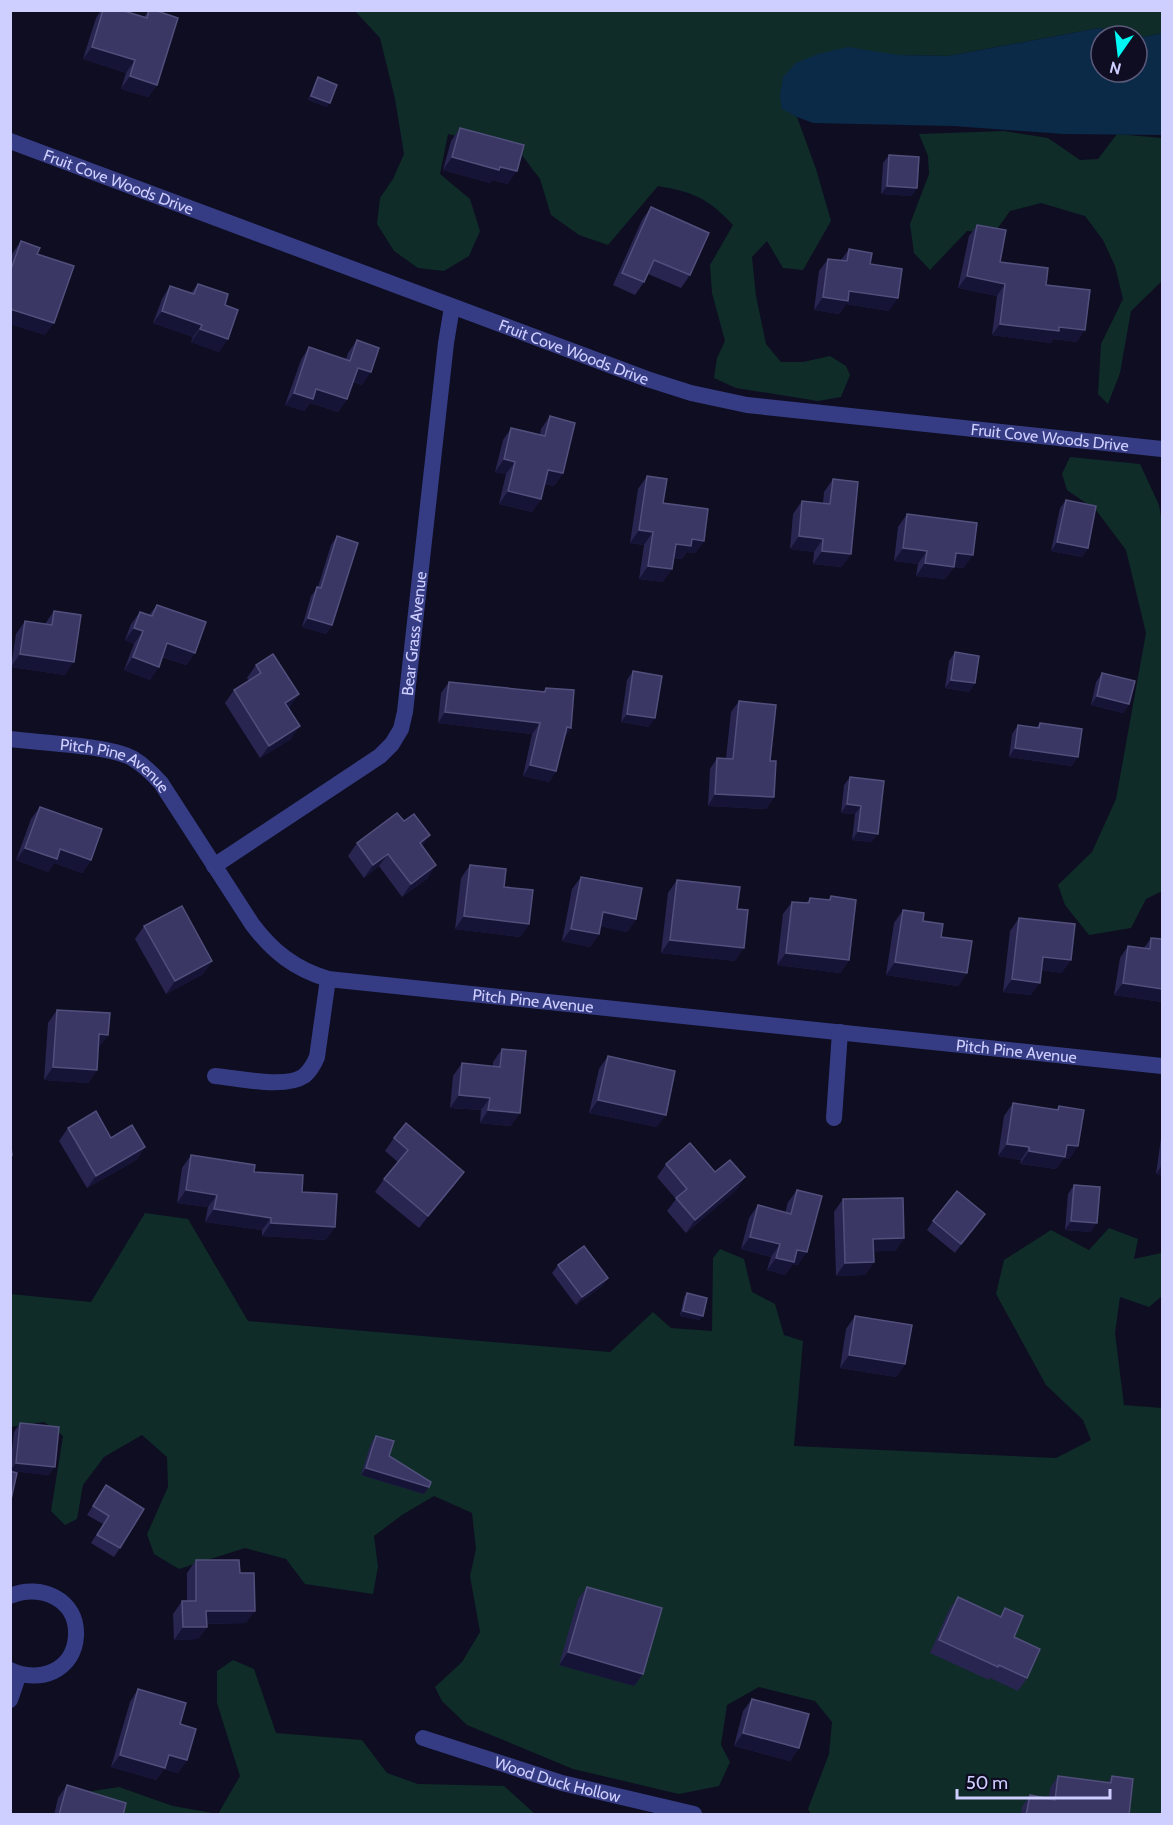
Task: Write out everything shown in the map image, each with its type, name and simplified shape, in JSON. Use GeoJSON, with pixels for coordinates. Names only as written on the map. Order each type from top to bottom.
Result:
{"type":"FeatureCollection","features":[{"type":"Feature","properties":{"kind":"street","name":"Fruit Cove Woods Drive"},"geometry":{"type":"LineString","coordinates":[[10,141],[452,307],[691,393],[747,405],[1162,449]]}},
{"type":"Feature","properties":{"kind":"street","name":"Bear Grass Avenue"},"geometry":{"type":"LineString","coordinates":[[214,866],[380,756],[392,744],[401,729],[412,665],[452,307]]}},
{"type":"Feature","properties":{"kind":"street","name":"Pitch Pine Avenue"},"geometry":{"type":"LineString","coordinates":[[10,739],[112,751],[130,757],[147,768],[161,783],[268,945],[288,962],[311,974],[328,979],[1162,1066]]}},
{"type":"Feature","properties":{"kind":"street"},"geometry":{"type":"LineString","coordinates":[[215,1076],[282,1082],[304,1075],[312,1067],[317,1057],[328,979]]}},
{"type":"Feature","properties":{"kind":"street"},"geometry":{"type":"LineString","coordinates":[[834,1118],[840,1032]]}},
{"type":"Feature","properties":{"kind":"street"},"geometry":{"type":"LineString","coordinates":[[10,1596],[21,1591],[34,1590],[46,1593],[63,1602],[71,1612],[76,1637],[67,1660],[55,1671],[45,1676],[32,1677],[15,1672],[10,1700]]}},
{"type":"Feature","properties":{"kind":"street","name":"Wood Duck Hollow"},"geometry":{"type":"LineString","coordinates":[[423,1738],[562,1783],[694,1815]]}},
{"type":"Feature","properties":{"kind":"green space"},"geometry":{"type":"Polygon","coordinates":[[[1162,10],[1162,33],[1149,36],[1149,24],[1089,24],[1089,30],[948,56],[899,55],[782,108],[797,117],[816,169],[831,221],[803,270],[783,268],[767,241],[752,257],[756,296],[766,344],[781,362],[803,362],[830,356],[846,366],[850,375],[841,397],[818,401],[736,388],[714,378],[717,358],[725,341],[712,293],[710,265],[733,225],[708,202],[691,194],[658,186],[608,245],[579,235],[551,215],[540,179],[521,154],[448,134],[440,174],[470,199],[480,231],[469,256],[444,271],[418,268],[394,251],[377,224],[380,198],[393,179],[404,154],[395,99],[380,38],[355,11],[1162,10]]]}},
{"type":"Feature","properties":{"kind":"green space"},"geometry":{"type":"Polygon","coordinates":[[[1004,131],[1048,138],[1080,160],[1098,159],[1117,134],[1162,138],[1162,281],[1131,311],[1120,373],[1108,404],[1098,394],[1101,344],[1123,299],[1115,266],[1103,240],[1085,216],[1041,203],[1010,211],[995,232],[967,231],[930,270],[914,253],[910,224],[929,174],[928,156],[919,134],[1004,131]]]}},
{"type":"Feature","properties":{"kind":"green space"},"geometry":{"type":"Polygon","coordinates":[[[1070,457],[1140,464],[1159,505],[1162,523],[1162,891],[1146,899],[1131,928],[1089,935],[1065,905],[1058,885],[1092,852],[1116,799],[1146,633],[1126,550],[1096,510],[1067,490],[1062,474],[1070,457]]]}},
{"type":"Feature","properties":{"kind":"green space"},"geometry":{"type":"Polygon","coordinates":[[[145,1213],[188,1219],[248,1321],[610,1352],[653,1312],[671,1328],[712,1331],[713,1258],[720,1249],[744,1259],[752,1292],[775,1304],[784,1335],[803,1341],[794,1446],[1056,1458],[1091,1440],[1083,1420],[1046,1385],[996,1294],[1004,1260],[1051,1230],[1089,1250],[1109,1228],[1138,1239],[1134,1259],[1161,1253],[1162,1255],[1162,1296],[1149,1307],[1120,1297],[1115,1333],[1124,1405],[1162,1408],[1162,1814],[811,1814],[808,1809],[829,1754],[832,1722],[815,1701],[759,1687],[727,1705],[721,1745],[730,1762],[719,1786],[679,1794],[573,1769],[467,1725],[442,1701],[435,1687],[462,1662],[480,1632],[470,1576],[476,1549],[472,1513],[434,1496],[402,1515],[374,1536],[378,1567],[373,1594],[305,1584],[286,1559],[245,1548],[179,1569],[154,1554],[147,1534],[168,1487],[167,1457],[142,1435],[104,1457],[83,1485],[77,1519],[65,1525],[51,1511],[63,1436],[44,1422],[11,1427],[10,1294],[91,1302],[145,1213]]]}},
{"type":"Feature","properties":{"kind":"green space"},"geometry":{"type":"Polygon","coordinates":[[[233,1660],[254,1669],[276,1733],[362,1740],[387,1773],[418,1784],[504,1786],[535,1814],[218,1814],[240,1776],[217,1703],[217,1671],[233,1660]]]}},
{"type":"Feature","properties":{"kind":"green space"},"geometry":{"type":"Polygon","coordinates":[[[119,1787],[173,1806],[218,1814],[122,1814],[86,1792],[119,1787]]]}},
{"type":"Feature","properties":{"kind":"water"},"geometry":{"type":"Polygon","coordinates":[[[1089,30],[1089,84],[1149,84],[1149,36],[1162,33],[1162,135],[1064,134],[953,126],[813,123],[782,109],[780,96],[783,77],[796,63],[818,54],[848,47],[898,55],[948,56],[1089,30]]]}},
{"type":"Feature","properties":{"kind":"building"},"geometry":{"type":"Polygon","coordinates":[[[103,10],[121,10],[147,18],[149,10],[154,10],[178,18],[157,85],[130,76],[135,60],[92,47],[103,10]]]}},
{"type":"Feature","properties":{"kind":"building"},"geometry":{"type":"Polygon","coordinates":[[[318,77],[337,85],[330,103],[311,96],[318,77]]]}},
{"type":"Feature","properties":{"kind":"building"},"geometry":{"type":"Polygon","coordinates":[[[460,128],[524,145],[517,171],[500,167],[499,170],[452,157],[460,128]]]}},
{"type":"Feature","properties":{"kind":"building"},"geometry":{"type":"Polygon","coordinates":[[[889,155],[919,157],[917,188],[887,186],[889,155]]]}},
{"type":"Feature","properties":{"kind":"building"},"geometry":{"type":"Polygon","coordinates":[[[651,207],[709,233],[690,275],[654,260],[644,282],[622,273],[651,207]]]}},
{"type":"Feature","properties":{"kind":"building"},"geometry":{"type":"Polygon","coordinates":[[[977,225],[1006,230],[1000,262],[1048,268],[1046,285],[1090,290],[1085,330],[1059,327],[1059,331],[1000,324],[1005,284],[967,276],[977,225]]]}},
{"type":"Feature","properties":{"kind":"building"},"geometry":{"type":"Polygon","coordinates":[[[21,241],[40,248],[37,254],[74,266],[54,323],[10,309],[10,272],[21,241]]]}},
{"type":"Feature","properties":{"kind":"building"},"geometry":{"type":"Polygon","coordinates":[[[849,249],[872,253],[870,264],[902,269],[898,298],[849,291],[848,301],[823,297],[828,259],[847,261],[849,249]]]}},
{"type":"Feature","properties":{"kind":"building"},"geometry":{"type":"Polygon","coordinates":[[[198,284],[228,294],[225,305],[238,310],[228,339],[200,329],[202,325],[162,311],[170,286],[194,294],[198,284]]]}},
{"type":"Feature","properties":{"kind":"building"},"geometry":{"type":"Polygon","coordinates":[[[357,340],[379,348],[371,372],[358,368],[347,399],[316,389],[313,399],[294,393],[309,347],[350,361],[357,340]]]}},
{"type":"Feature","properties":{"kind":"building"},"geometry":{"type":"Polygon","coordinates":[[[550,416],[575,423],[563,473],[548,470],[541,499],[508,491],[515,462],[504,459],[511,428],[545,436],[550,416]]]}},
{"type":"Feature","properties":{"kind":"building"},"geometry":{"type":"Polygon","coordinates":[[[647,476],[667,479],[663,503],[708,509],[704,541],[692,539],[691,546],[676,544],[672,569],[648,566],[653,532],[639,530],[647,476]]]}},
{"type":"Feature","properties":{"kind":"building"},"geometry":{"type":"Polygon","coordinates":[[[833,479],[858,482],[851,554],[822,551],[823,539],[799,536],[802,501],[830,504],[833,479]]]}},
{"type":"Feature","properties":{"kind":"building"},"geometry":{"type":"Polygon","coordinates":[[[1066,500],[1096,506],[1088,548],[1057,542],[1066,500]]]}},
{"type":"Feature","properties":{"kind":"building"},"geometry":{"type":"Polygon","coordinates":[[[907,514],[977,523],[973,555],[956,553],[954,567],[925,563],[927,551],[903,548],[907,514]]]}},
{"type":"Feature","properties":{"kind":"building"},"geometry":{"type":"Polygon","coordinates":[[[337,536],[358,543],[332,625],[308,618],[317,587],[321,588],[337,536]]]}},
{"type":"Feature","properties":{"kind":"building"},"geometry":{"type":"Polygon","coordinates":[[[157,605],[206,622],[195,653],[167,643],[159,667],[133,657],[143,631],[134,628],[140,612],[152,616],[157,605]]]}},
{"type":"Feature","properties":{"kind":"building"},"geometry":{"type":"Polygon","coordinates":[[[54,611],[81,615],[74,662],[20,654],[25,621],[52,625],[54,611]]]}},
{"type":"Feature","properties":{"kind":"building"},"geometry":{"type":"Polygon","coordinates":[[[955,652],[979,656],[975,683],[951,680],[955,652]]]}},
{"type":"Feature","properties":{"kind":"building"},"geometry":{"type":"Polygon","coordinates":[[[273,654],[299,694],[285,703],[300,726],[269,746],[234,690],[261,673],[256,665],[273,654]]]}},
{"type":"Feature","properties":{"kind":"building"},"geometry":{"type":"Polygon","coordinates":[[[633,671],[662,676],[655,718],[627,714],[633,671]]]}},
{"type":"Feature","properties":{"kind":"building"},"geometry":{"type":"Polygon","coordinates":[[[1102,673],[1135,681],[1129,704],[1097,696],[1102,673]]]}},
{"type":"Feature","properties":{"kind":"building"},"geometry":{"type":"Polygon","coordinates":[[[449,682],[545,692],[546,688],[574,690],[571,728],[567,727],[556,771],[530,765],[540,723],[445,712],[449,682]]]}},
{"type":"Feature","properties":{"kind":"building"},"geometry":{"type":"Polygon","coordinates":[[[739,701],[776,705],[770,761],[776,761],[774,797],[715,794],[717,758],[733,759],[739,701]]]}},
{"type":"Feature","properties":{"kind":"building"},"geometry":{"type":"Polygon","coordinates":[[[1040,723],[1082,729],[1078,757],[1015,748],[1018,725],[1039,728],[1040,723]]]}},
{"type":"Feature","properties":{"kind":"building"},"geometry":{"type":"Polygon","coordinates":[[[850,777],[884,781],[878,834],[858,831],[861,806],[847,804],[850,777]]]}},
{"type":"Feature","properties":{"kind":"building"},"geometry":{"type":"Polygon","coordinates":[[[40,807],[102,829],[91,860],[60,849],[57,859],[25,848],[40,807]]]}},
{"type":"Feature","properties":{"kind":"building"},"geometry":{"type":"Polygon","coordinates":[[[397,813],[404,821],[414,814],[430,835],[420,843],[436,865],[411,884],[388,854],[373,865],[357,843],[397,813]]]}},
{"type":"Feature","properties":{"kind":"building"},"geometry":{"type":"Polygon","coordinates":[[[470,865],[506,869],[504,887],[533,890],[529,924],[464,916],[470,865]]]}},
{"type":"Feature","properties":{"kind":"building"},"geometry":{"type":"Polygon","coordinates":[[[581,877],[642,888],[636,919],[603,912],[599,934],[571,929],[581,877]]]}},
{"type":"Feature","properties":{"kind":"building"},"geometry":{"type":"Polygon","coordinates":[[[677,880],[740,887],[737,909],[748,910],[744,948],[670,940],[677,880]]]}},
{"type":"Feature","properties":{"kind":"building"},"geometry":{"type":"Polygon","coordinates":[[[831,896],[856,900],[849,960],[786,953],[792,902],[809,903],[810,898],[830,900],[831,896]]]}},
{"type":"Feature","properties":{"kind":"building"},"geometry":{"type":"Polygon","coordinates":[[[182,906],[212,961],[175,981],[144,926],[182,906]]]}},
{"type":"Feature","properties":{"kind":"building"},"geometry":{"type":"Polygon","coordinates":[[[903,910],[924,913],[923,921],[943,924],[941,937],[972,941],[967,973],[895,962],[903,910]]]}},
{"type":"Feature","properties":{"kind":"building"},"geometry":{"type":"Polygon","coordinates":[[[1019,918],[1075,924],[1071,960],[1043,957],[1040,983],[1012,979],[1019,918]]]}},
{"type":"Feature","properties":{"kind":"building"},"geometry":{"type":"Polygon","coordinates":[[[1151,938],[1162,939],[1162,989],[1123,983],[1128,946],[1150,949],[1151,938]]]}},
{"type":"Feature","properties":{"kind":"building"},"geometry":{"type":"Polygon","coordinates":[[[57,1010],[110,1013],[108,1035],[99,1034],[97,1070],[53,1067],[57,1010]]]}},
{"type":"Feature","properties":{"kind":"building"},"geometry":{"type":"Polygon","coordinates":[[[502,1049],[526,1051],[520,1113],[488,1110],[490,1098],[459,1095],[462,1063],[500,1067],[502,1049]]]}},
{"type":"Feature","properties":{"kind":"building"},"geometry":{"type":"Polygon","coordinates":[[[608,1056],[675,1071],[666,1115],[598,1100],[608,1056]]]}},
{"type":"Feature","properties":{"kind":"building"},"geometry":{"type":"Polygon","coordinates":[[[1013,1103],[1058,1110],[1059,1106],[1084,1110],[1078,1146],[1067,1145],[1065,1157],[1029,1151],[1029,1147],[1007,1144],[1013,1103]]]}},
{"type":"Feature","properties":{"kind":"building"},"geometry":{"type":"Polygon","coordinates":[[[96,1111],[111,1138],[132,1125],[145,1147],[96,1176],[68,1128],[96,1111]]]}},
{"type":"Feature","properties":{"kind":"building"},"geometry":{"type":"Polygon","coordinates":[[[406,1123],[464,1172],[428,1216],[384,1179],[408,1150],[394,1138],[406,1123]]]}},
{"type":"Feature","properties":{"kind":"building"},"geometry":{"type":"Polygon","coordinates":[[[690,1143],[715,1172],[730,1160],[745,1177],[695,1220],[676,1198],[687,1189],[666,1164],[690,1143]]]}},
{"type":"Feature","properties":{"kind":"building"},"geometry":{"type":"Polygon","coordinates":[[[191,1155],[255,1165],[254,1172],[303,1175],[302,1192],[337,1194],[335,1227],[271,1223],[271,1218],[214,1209],[217,1195],[186,1190],[191,1155]]]}},
{"type":"Feature","properties":{"kind":"building"},"geometry":{"type":"Polygon","coordinates":[[[1074,1185],[1100,1187],[1097,1223],[1071,1221],[1074,1185]]]}},
{"type":"Feature","properties":{"kind":"building"},"geometry":{"type":"Polygon","coordinates":[[[797,1190],[822,1196],[807,1252],[797,1250],[794,1262],[776,1258],[780,1244],[750,1237],[758,1205],[791,1214],[797,1190]]]}},
{"type":"Feature","properties":{"kind":"building"},"geometry":{"type":"Polygon","coordinates":[[[957,1191],[985,1214],[961,1244],[933,1221],[957,1191]]]}},
{"type":"Feature","properties":{"kind":"building"},"geometry":{"type":"Polygon","coordinates":[[[903,1198],[904,1238],[873,1239],[874,1262],[845,1263],[843,1199],[903,1198]]]}},
{"type":"Feature","properties":{"kind":"building"},"geometry":{"type":"Polygon","coordinates":[[[584,1246],[608,1278],[582,1297],[558,1265],[584,1246]]]}},
{"type":"Feature","properties":{"kind":"building"},"geometry":{"type":"Polygon","coordinates":[[[687,1293],[707,1298],[703,1316],[683,1311],[687,1293]]]}},
{"type":"Feature","properties":{"kind":"building"},"geometry":{"type":"Polygon","coordinates":[[[855,1316],[912,1325],[905,1364],[849,1355],[855,1316]]]}},
{"type":"Feature","properties":{"kind":"building"},"geometry":{"type":"Polygon","coordinates":[[[20,1423],[59,1427],[55,1467],[16,1463],[20,1423]]]}},
{"type":"Feature","properties":{"kind":"building"},"geometry":{"type":"Polygon","coordinates":[[[376,1436],[394,1441],[389,1456],[431,1482],[429,1487],[366,1468],[376,1436]]]}},
{"type":"Feature","properties":{"kind":"building"},"geometry":{"type":"Polygon","coordinates":[[[10,1471],[17,1473],[10,1504],[10,1471]]]}},
{"type":"Feature","properties":{"kind":"building"},"geometry":{"type":"Polygon","coordinates":[[[106,1485],[144,1509],[120,1548],[97,1535],[109,1516],[93,1506],[106,1485]]]}},
{"type":"Feature","properties":{"kind":"building"},"geometry":{"type":"Polygon","coordinates":[[[196,1560],[239,1560],[240,1573],[254,1573],[255,1611],[206,1611],[207,1627],[183,1627],[182,1601],[196,1601],[196,1560]]]}},
{"type":"Feature","properties":{"kind":"building"},"geometry":{"type":"Polygon","coordinates":[[[587,1587],[662,1608],[643,1674],[568,1652],[587,1587]]]}},
{"type":"Feature","properties":{"kind":"building"},"geometry":{"type":"Polygon","coordinates":[[[958,1597],[1001,1617],[1005,1608],[1023,1616],[1014,1637],[1040,1649],[1027,1678],[939,1640],[958,1597]]]}},
{"type":"Feature","properties":{"kind":"building"},"geometry":{"type":"Polygon","coordinates":[[[138,1689],[186,1703],[180,1724],[196,1729],[187,1760],[169,1755],[165,1768],[120,1755],[138,1689]]]}},
{"type":"Feature","properties":{"kind":"building"},"geometry":{"type":"Polygon","coordinates":[[[752,1699],[809,1714],[799,1748],[743,1733],[752,1699]]]}},
{"type":"Feature","properties":{"kind":"building"},"geometry":{"type":"Polygon","coordinates":[[[1058,1776],[1111,1783],[1112,1776],[1133,1779],[1129,1815],[1026,1815],[1030,1795],[1055,1800],[1058,1776]]]}},
{"type":"Feature","properties":{"kind":"building"},"geometry":{"type":"Polygon","coordinates":[[[67,1785],[126,1803],[123,1815],[59,1815],[67,1785]]]}}]}
